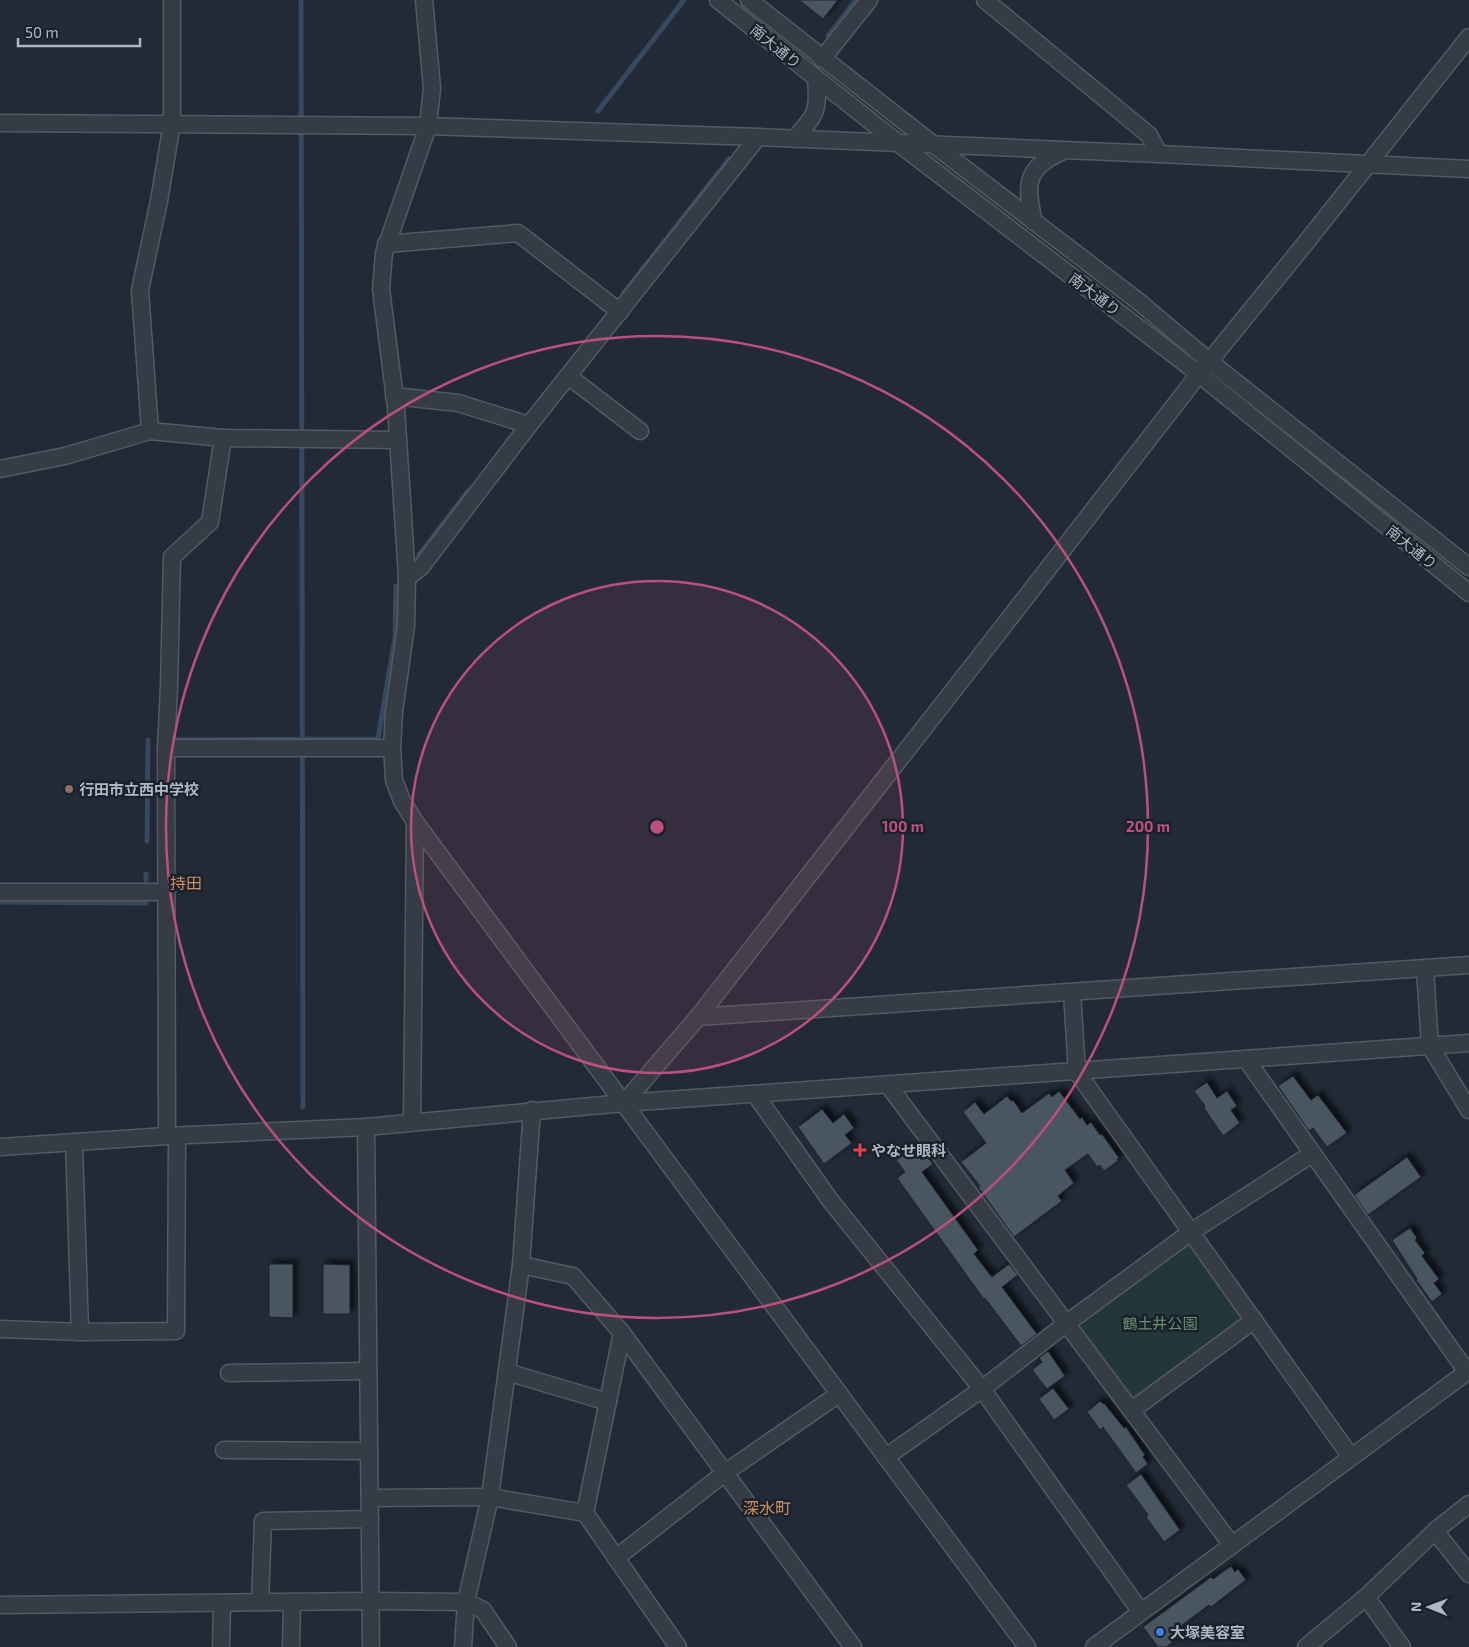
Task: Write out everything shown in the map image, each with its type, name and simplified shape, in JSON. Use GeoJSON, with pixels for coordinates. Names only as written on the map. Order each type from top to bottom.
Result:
{"type":"FeatureCollection","features":[{"type":"Feature","properties":{"kind":"street"},"geometry":{"type":"LineString","coordinates":[[150,431],[140,290],[159,201],[172,123],[172,0]]}},
{"type":"Feature","properties":{"kind":"street"},"geometry":{"type":"LineString","coordinates":[[424,0],[432,88],[428,126],[386,244],[381,289],[398,440],[407,578],[406,626],[394,712],[392,748],[394,780],[402,801],[415,822],[1027,1647]]}},
{"type":"Feature","properties":{"kind":"street","name":"南大通り"},"geometry":{"type":"LineString","coordinates":[[718,0],[898,143],[1204,367],[1469,567]]}},
{"type":"Feature","properties":{"kind":"street","name":"南大通り"},"geometry":{"type":"LineString","coordinates":[[749,0],[822,59],[1138,301],[1204,367],[1469,593]]}},
{"type":"Feature","properties":{"kind":"street"},"geometry":{"type":"LineString","coordinates":[[822,59],[869,0]]}},
{"type":"Feature","properties":{"kind":"street"},"geometry":{"type":"LineString","coordinates":[[985,0],[1149,134],[1159,154]]}},
{"type":"Feature","properties":{"kind":"street"},"geometry":{"type":"LineString","coordinates":[[624,1103],[698,1017],[1204,367],[1469,37]]}},
{"type":"Feature","properties":{"kind":"street"},"geometry":{"type":"LineString","coordinates":[[794,139],[817,108],[816,78]]}},
{"type":"Feature","properties":{"kind":"street"},"geometry":{"type":"LineString","coordinates":[[0,123],[428,126],[898,143],[1469,169]]}},
{"type":"Feature","properties":{"kind":"street"},"geometry":{"type":"LineString","coordinates":[[407,578],[421,567],[529,425],[758,138]]}},
{"type":"Feature","properties":{"kind":"street"},"geometry":{"type":"LineString","coordinates":[[1034,222],[1029,202],[1029,186],[1035,170],[1046,159],[1065,150]]}},
{"type":"Feature","properties":{"kind":"street"},"geometry":{"type":"LineString","coordinates":[[386,244],[518,233],[620,312]]}},
{"type":"Feature","properties":{"kind":"street"},"geometry":{"type":"LineString","coordinates":[[568,376],[640,431]]}},
{"type":"Feature","properties":{"kind":"street"},"geometry":{"type":"LineString","coordinates":[[394,396],[458,402],[529,425]]}},
{"type":"Feature","properties":{"kind":"street"},"geometry":{"type":"LineString","coordinates":[[0,468],[65,456],[150,431],[223,438],[398,440]]}},
{"type":"Feature","properties":{"kind":"street"},"geometry":{"type":"LineString","coordinates":[[0,1329],[80,1332],[176,1331],[166,748],[172,557],[210,522],[223,438]]}},
{"type":"Feature","properties":{"kind":"street"},"geometry":{"type":"LineString","coordinates":[[166,748],[392,748]]}},
{"type":"Feature","properties":{"kind":"street"},"geometry":{"type":"LineString","coordinates":[[412,1122],[415,822]]}},
{"type":"Feature","properties":{"kind":"street"},"geometry":{"type":"LineString","coordinates":[[0,892],[167,892]]}},
{"type":"Feature","properties":{"kind":"street"},"geometry":{"type":"LineString","coordinates":[[698,1017],[1469,965]]}},
{"type":"Feature","properties":{"kind":"street"},"geometry":{"type":"LineString","coordinates":[[1424,968],[1430,1046],[1469,1110]]}},
{"type":"Feature","properties":{"kind":"street"},"geometry":{"type":"LineString","coordinates":[[1072,992],[1077,1072],[1351,1457]]}},
{"type":"Feature","properties":{"kind":"street"},"geometry":{"type":"LineString","coordinates":[[0,1147],[172,1136],[366,1127],[532,1110],[1469,1043]]}},
{"type":"Feature","properties":{"kind":"street"},"geometry":{"type":"LineString","coordinates":[[1094,1647],[1468,1372],[1246,1059]]}},
{"type":"Feature","properties":{"kind":"street"},"geometry":{"type":"LineString","coordinates":[[888,1085],[1232,1544]]}},
{"type":"Feature","properties":{"kind":"street"},"geometry":{"type":"LineString","coordinates":[[755,1094],[830,1200],[982,1389],[1141,1612]]}},
{"type":"Feature","properties":{"kind":"street"},"geometry":{"type":"LineString","coordinates":[[463,1647],[466,1602],[490,1497],[521,1265],[532,1110]]}},
{"type":"Feature","properties":{"kind":"street"},"geometry":{"type":"LineString","coordinates":[[366,1127],[370,1647]]}},
{"type":"Feature","properties":{"kind":"street"},"geometry":{"type":"LineString","coordinates":[[74,1142],[80,1332]]}},
{"type":"Feature","properties":{"kind":"street"},"geometry":{"type":"LineString","coordinates":[[886,1457],[982,1389],[1067,1323],[1191,1232],[1312,1154]]}},
{"type":"Feature","properties":{"kind":"street"},"geometry":{"type":"LineString","coordinates":[[521,1265],[573,1276],[622,1334],[726,1472],[853,1647]]}},
{"type":"Feature","properties":{"kind":"street"},"geometry":{"type":"LineString","coordinates":[[1132,1410],[1254,1320]]}},
{"type":"Feature","properties":{"kind":"street"},"geometry":{"type":"LineString","coordinates":[[585,1513],[622,1334]]}},
{"type":"Feature","properties":{"kind":"street"},"geometry":{"type":"LineString","coordinates":[[229,1373],[368,1371]]}},
{"type":"Feature","properties":{"kind":"street"},"geometry":{"type":"LineString","coordinates":[[507,1372],[608,1402]]}},
{"type":"Feature","properties":{"kind":"street"},"geometry":{"type":"LineString","coordinates":[[616,1558],[726,1472],[839,1394]]}},
{"type":"Feature","properties":{"kind":"street"},"geometry":{"type":"LineString","coordinates":[[224,1450],[369,1451]]}},
{"type":"Feature","properties":{"kind":"street"},"geometry":{"type":"LineString","coordinates":[[370,1498],[490,1497],[585,1513],[678,1647]]}},
{"type":"Feature","properties":{"kind":"street"},"geometry":{"type":"LineString","coordinates":[[1306,1647],[1366,1597],[1435,1531],[1469,1504]]}},
{"type":"Feature","properties":{"kind":"street"},"geometry":{"type":"LineString","coordinates":[[260,1602],[263,1521],[370,1519]]}},
{"type":"Feature","properties":{"kind":"street"},"geometry":{"type":"LineString","coordinates":[[1435,1531],[1469,1574]]}},
{"type":"Feature","properties":{"kind":"street"},"geometry":{"type":"LineString","coordinates":[[1366,1597],[1402,1647]]}},
{"type":"Feature","properties":{"kind":"street"},"geometry":{"type":"LineString","coordinates":[[0,1605],[370,1601],[466,1602],[483,1610],[508,1647]]}},
{"type":"Feature","properties":{"kind":"street"},"geometry":{"type":"LineString","coordinates":[[290,1647],[292,1602]]}},
{"type":"Feature","properties":{"kind":"street"},"geometry":{"type":"LineString","coordinates":[[221,1647],[222,1603]]}},
{"type":"Feature","properties":{"kind":"green space","name":"鶴土井公園"},"geometry":{"type":"Polygon","coordinates":[[[1187,1242],[1244,1320],[1133,1403],[1076,1325],[1187,1242]]]}},
{"type":"Feature","properties":{"kind":"building"},"geometry":{"type":"Polygon","coordinates":[[[799,0],[838,0],[823,19],[799,0]]]}},
{"type":"Feature","properties":{"kind":"building"},"geometry":{"type":"Polygon","coordinates":[[[1293,1076],[1311,1100],[1318,1095],[1347,1133],[1327,1147],[1313,1128],[1309,1131],[1278,1086],[1293,1076]]]}},
{"type":"Feature","properties":{"kind":"building"},"geometry":{"type":"Polygon","coordinates":[[[1207,1082],[1217,1098],[1227,1091],[1237,1106],[1231,1110],[1240,1123],[1223,1136],[1194,1091],[1207,1082]]]}},
{"type":"Feature","properties":{"kind":"building"},"geometry":{"type":"Polygon","coordinates":[[[1059,1091],[1080,1119],[1082,1117],[1087,1125],[1091,1122],[1100,1135],[1102,1134],[1119,1158],[1117,1159],[1118,1161],[1104,1171],[1100,1165],[1097,1167],[1088,1154],[1065,1170],[1074,1183],[1058,1196],[1062,1201],[1014,1237],[978,1187],[980,1186],[961,1162],[986,1143],[963,1112],[975,1102],[984,1114],[1007,1096],[1011,1101],[1013,1100],[1022,1113],[1049,1093],[1052,1097],[1059,1091]]]}},
{"type":"Feature","properties":{"kind":"building"},"geometry":{"type":"Polygon","coordinates":[[[822,1109],[833,1123],[844,1114],[854,1128],[845,1135],[852,1143],[824,1164],[798,1127],[822,1109]]]}},
{"type":"Feature","properties":{"kind":"building"},"geometry":{"type":"Polygon","coordinates":[[[919,1144],[933,1164],[922,1172],[978,1250],[974,1254],[992,1277],[1009,1264],[1018,1275],[1002,1287],[1037,1334],[1021,1346],[984,1299],[897,1178],[905,1172],[896,1160],[919,1144]]]}},
{"type":"Feature","properties":{"kind":"building"},"geometry":{"type":"Polygon","coordinates":[[[1407,1157],[1421,1177],[1368,1215],[1354,1195],[1407,1157]]]}},
{"type":"Feature","properties":{"kind":"building"},"geometry":{"type":"Polygon","coordinates":[[[1410,1228],[1417,1238],[1415,1240],[1425,1253],[1422,1256],[1439,1279],[1434,1283],[1442,1294],[1432,1302],[1416,1280],[1392,1240],[1410,1228]]]}},
{"type":"Feature","properties":{"kind":"building"},"geometry":{"type":"Polygon","coordinates":[[[269,1264],[293,1264],[293,1318],[269,1317],[269,1264]]]}},
{"type":"Feature","properties":{"kind":"building"},"geometry":{"type":"Polygon","coordinates":[[[323,1264],[350,1265],[350,1314],[323,1314],[323,1264]]]}},
{"type":"Feature","properties":{"kind":"building"},"geometry":{"type":"Polygon","coordinates":[[[1048,1351],[1065,1376],[1047,1389],[1032,1370],[1042,1362],[1039,1358],[1048,1351]]]}},
{"type":"Feature","properties":{"kind":"building"},"geometry":{"type":"Polygon","coordinates":[[[1053,1388],[1069,1409],[1054,1420],[1039,1399],[1053,1388]]]}},
{"type":"Feature","properties":{"kind":"building"},"geometry":{"type":"Polygon","coordinates":[[[1100,1401],[1104,1403],[1124,1428],[1126,1427],[1145,1455],[1143,1457],[1148,1464],[1136,1473],[1103,1427],[1100,1430],[1087,1412],[1100,1401]]]}},
{"type":"Feature","properties":{"kind":"building"},"geometry":{"type":"Polygon","coordinates":[[[1141,1474],[1180,1530],[1164,1542],[1146,1517],[1148,1515],[1126,1485],[1141,1474]]]}},
{"type":"Feature","properties":{"kind":"building"},"geometry":{"type":"Polygon","coordinates":[[[1231,1566],[1235,1572],[1238,1569],[1246,1580],[1211,1607],[1209,1605],[1173,1632],[1178,1638],[1166,1647],[1158,1647],[1143,1627],[1211,1577],[1213,1579],[1231,1566]]]}},
{"type":"Feature","properties":{"kind":"waterway"},"geometry":{"type":"LineString","coordinates":[[301,0],[303,1107]]}},
{"type":"Feature","properties":{"kind":"waterway"},"geometry":{"type":"LineString","coordinates":[[598,111],[684,0]]}},
{"type":"Feature","properties":{"kind":"waterway"},"geometry":{"type":"LineString","coordinates":[[828,36],[856,0]]}},
{"type":"Feature","properties":{"kind":"waterway"},"geometry":{"type":"LineString","coordinates":[[623,294],[729,159]]}},
{"type":"Feature","properties":{"kind":"waterway"},"geometry":{"type":"LineString","coordinates":[[419,555],[469,490]]}},
{"type":"Feature","properties":{"kind":"waterway"},"geometry":{"type":"LineString","coordinates":[[177,740],[378,739],[395,638],[396,586]]}},
{"type":"Feature","properties":{"kind":"waterway"},"geometry":{"type":"LineString","coordinates":[[147,841],[148,740]]}},
{"type":"Feature","properties":{"kind":"waterway"},"geometry":{"type":"LineString","coordinates":[[146,874],[146,880]]}},
{"type":"Feature","properties":{"kind":"waterway"},"geometry":{"type":"LineString","coordinates":[[0,902],[146,903]]}},
{"type":"Feature","properties":{"kind":"place","name":"行田市立西中学校"},"geometry":{"type":"Point","coordinates":[69,789]}},
{"type":"Feature","properties":{"kind":"place","name":"やなせ眼科"},"geometry":{"type":"Point","coordinates":[860,1150]}},
{"type":"Feature","properties":{"kind":"place","name":"大塚美容室"},"geometry":{"type":"Point","coordinates":[1160,1632]}},
{"type":"Feature","properties":{"kind":"district","name":"持田"},"geometry":{"type":"Point","coordinates":[186,882]}},
{"type":"Feature","properties":{"kind":"district","name":"深水町"},"geometry":{"type":"Point","coordinates":[767,1507]}}]}
